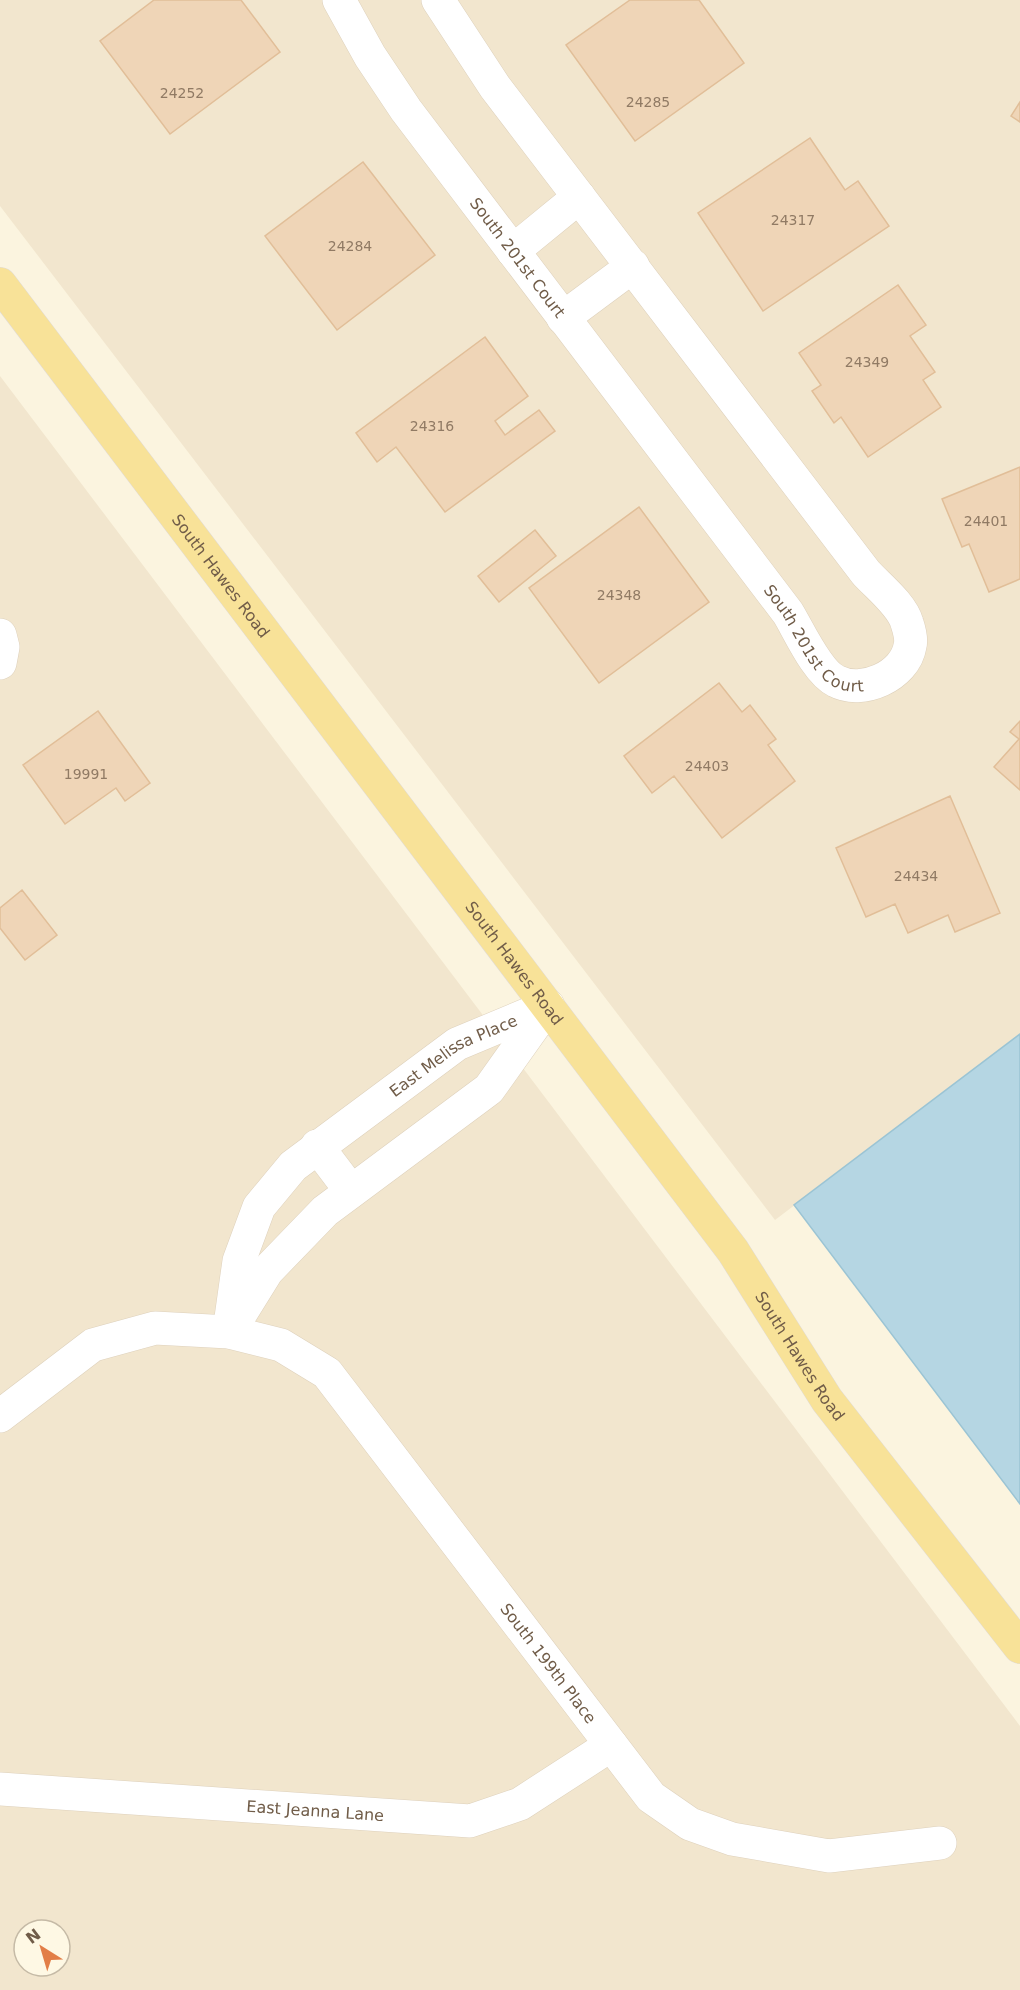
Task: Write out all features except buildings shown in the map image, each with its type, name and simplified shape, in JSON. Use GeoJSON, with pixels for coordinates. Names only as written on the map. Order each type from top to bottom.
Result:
{"type":"FeatureCollection","features":[{"type":"Feature","properties":{"kind":"main road","name":"South Hawes Road"},"geometry":{"type":"LineString","coordinates":[[0,284],[733,1251],[827,1400],[1020,1647]]}},
{"type":"Feature","properties":{"kind":"street","name":"South 201st Court"},"geometry":{"type":"LineString","coordinates":[[339,0],[370,56],[406,110],[788,613],[816,660],[835,681],[857,686],[882,680],[904,662],[911,645],[907,621],[891,599],[866,573],[495,87],[438,0]]}},
{"type":"Feature","properties":{"kind":"street"},"geometry":{"type":"LineString","coordinates":[[513,251],[579,197]]}},
{"type":"Feature","properties":{"kind":"street"},"geometry":{"type":"LineString","coordinates":[[563,318],[633,266]]}},
{"type":"Feature","properties":{"kind":"street"},"geometry":{"type":"LineString","coordinates":[[0,635],[3,647],[0,663]]}},
{"type":"Feature","properties":{"kind":"street","name":"East Melissa Place"},"geometry":{"type":"LineString","coordinates":[[230,1332],[239,1261],[259,1207],[293,1166],[457,1044],[548,1006]]}},
{"type":"Feature","properties":{"kind":"street","name":"East Melissa Place"},"geometry":{"type":"LineString","coordinates":[[230,1332],[267,1271],[326,1211],[489,1089],[548,1006]]}},
{"type":"Feature","properties":{"kind":"street"},"geometry":{"type":"LineString","coordinates":[[317,1146],[351,1191]]}},
{"type":"Feature","properties":{"kind":"street"},"geometry":{"type":"LineString","coordinates":[[0,1416],[93,1346],[155,1328],[230,1332]]}},
{"type":"Feature","properties":{"kind":"street","name":"South 199th Place"},"geometry":{"type":"LineString","coordinates":[[230,1332],[280,1345],[327,1372],[651,1797],[690,1824],[732,1839],[829,1856],[940,1843]]}},
{"type":"Feature","properties":{"kind":"street","name":"East Jeanna Lane"},"geometry":{"type":"LineString","coordinates":[[0,1789],[470,1821],[520,1804],[611,1745]]}},
{"type":"Feature","properties":{"kind":"shaded area"},"geometry":{"type":"Polygon","coordinates":[[[0,0],[1020,0],[1020,1034],[775,1220],[0,206],[0,0]]]}},
{"type":"Feature","properties":{"kind":"shaded area"},"geometry":{"type":"Polygon","coordinates":[[[0,376],[1020,1726],[1020,1990],[0,1990],[0,376]]]}},
{"type":"Feature","properties":{"kind":"water"},"geometry":{"type":"Polygon","coordinates":[[[1020,1034],[1020,1504],[794,1205],[1020,1034]]]}}]}
